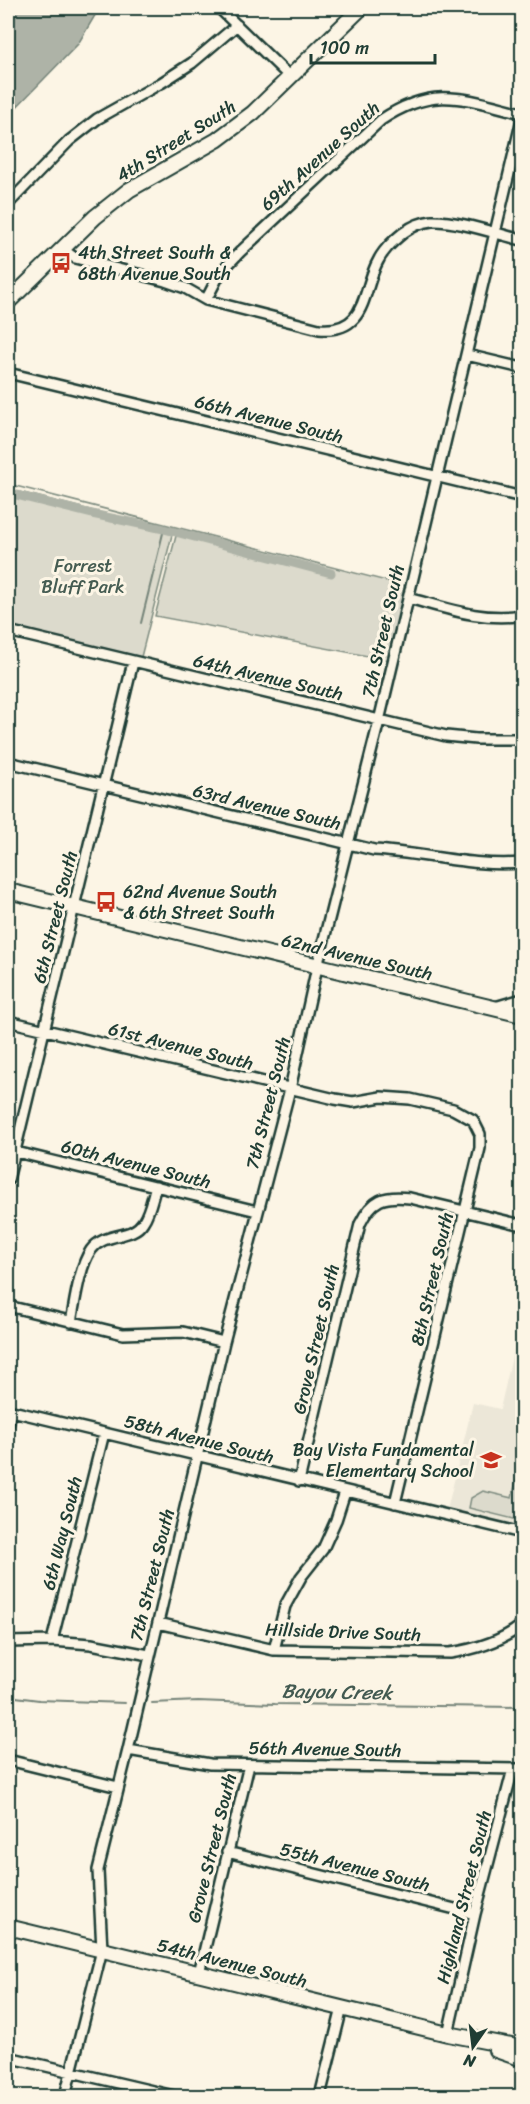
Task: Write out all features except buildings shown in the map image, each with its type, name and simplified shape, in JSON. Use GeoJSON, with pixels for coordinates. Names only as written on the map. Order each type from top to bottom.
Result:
{"type":"FeatureCollection","features":[{"type":"Feature","properties":{"kind":"street"},"geometry":{"type":"LineString","coordinates":[[219,8],[291,78]]}},
{"type":"Feature","properties":{"kind":"street","name":"4th Street South"},"geometry":{"type":"LineString","coordinates":[[8,302],[94,217],[129,190],[217,140],[253,113],[361,8]]}},
{"type":"Feature","properties":{"kind":"street"},"geometry":{"type":"LineString","coordinates":[[8,204],[69,141],[97,119],[192,63],[237,25]]}},
{"type":"Feature","properties":{"kind":"street","name":"69th Avenue South"},"geometry":{"type":"LineString","coordinates":[[206,300],[220,273],[240,252],[381,120],[400,107],[422,99],[444,97],[522,113]]}},
{"type":"Feature","properties":{"kind":"street","name":"7th Street South"},"geometry":{"type":"LineString","coordinates":[[65,2097],[102,1950],[98,1870],[224,1342],[290,1089],[317,966],[379,721],[522,119]]}},
{"type":"Feature","properties":{"kind":"street"},"geometry":{"type":"LineString","coordinates":[[62,249],[75,258],[185,288],[206,300],[330,330],[342,327],[357,315],[363,305],[380,257],[390,244],[408,230],[430,221],[444,221],[522,240]]}},
{"type":"Feature","properties":{"kind":"street"},"geometry":{"type":"LineString","coordinates":[[467,355],[522,368]]}},
{"type":"Feature","properties":{"kind":"street","name":"66th Avenue South"},"geometry":{"type":"LineString","coordinates":[[8,373],[522,497]]}},
{"type":"Feature","properties":{"kind":"street"},"geometry":{"type":"LineString","coordinates":[[408,598],[481,616],[522,615]]}},
{"type":"Feature","properties":{"kind":"street","name":"64th Avenue South"},"geometry":{"type":"LineString","coordinates":[[8,631],[446,736],[476,739],[522,739]]}},
{"type":"Feature","properties":{"kind":"street","name":"6th Street South"},"geometry":{"type":"LineString","coordinates":[[8,1180],[11,1151],[44,1030],[133,662]]}},
{"type":"Feature","properties":{"kind":"street","name":"63rd Avenue South"},"geometry":{"type":"LineString","coordinates":[[8,762],[374,850],[467,863],[503,865],[522,863]]}},
{"type":"Feature","properties":{"kind":"street","name":"62nd Avenue South"},"geometry":{"type":"LineString","coordinates":[[8,891],[522,1015]]}},
{"type":"Feature","properties":{"kind":"street"},"geometry":{"type":"LineString","coordinates":[[492,1008],[522,999]]}},
{"type":"Feature","properties":{"kind":"street","name":"61st Avenue South"},"geometry":{"type":"LineString","coordinates":[[8,1021],[353,1102],[381,1097],[419,1101]]}},
{"type":"Feature","properties":{"kind":"street","name":"8th Street South"},"geometry":{"type":"LineString","coordinates":[[395,1503],[480,1148],[480,1134],[473,1120],[453,1109],[419,1101]]}},
{"type":"Feature","properties":{"kind":"street","name":"60th Avenue South"},"geometry":{"type":"LineString","coordinates":[[11,1151],[257,1211]]}},
{"type":"Feature","properties":{"kind":"street"},"geometry":{"type":"LineString","coordinates":[[70,1322],[85,1263],[91,1251],[99,1242],[113,1236],[130,1233],[142,1224],[156,1186]]}},
{"type":"Feature","properties":{"kind":"street","name":"Grove Street South"},"geometry":{"type":"LineString","coordinates":[[299,1481],[360,1224],[371,1207],[382,1198],[395,1196],[465,1210]]}},
{"type":"Feature","properties":{"kind":"street"},"geometry":{"type":"LineString","coordinates":[[465,1210],[522,1225]]}},
{"type":"Feature","properties":{"kind":"street"},"geometry":{"type":"LineString","coordinates":[[8,1306],[123,1334],[183,1332],[224,1342]]}},
{"type":"Feature","properties":{"kind":"street"},"geometry":{"type":"LineString","coordinates":[[8,1426],[9,1410]]}},
{"type":"Feature","properties":{"kind":"street","name":"58th Avenue South"},"geometry":{"type":"LineString","coordinates":[[9,1410],[522,1533]]}},
{"type":"Feature","properties":{"kind":"street","name":"6th Way South"},"geometry":{"type":"LineString","coordinates":[[52,1641],[104,1433]]}},
{"type":"Feature","properties":{"kind":"street"},"geometry":{"type":"LineString","coordinates":[[274,1650],[285,1606],[301,1577],[323,1549],[336,1520],[345,1491]]}},
{"type":"Feature","properties":{"kind":"street","name":"Hillside Drive South"},"geometry":{"type":"LineString","coordinates":[[158,1623],[274,1650],[450,1653],[475,1649],[497,1641],[522,1627]]}},
{"type":"Feature","properties":{"kind":"street"},"geometry":{"type":"LineString","coordinates":[[8,1642],[52,1641],[91,1644],[149,1654]]}},
{"type":"Feature","properties":{"kind":"street","name":"56th Avenue South"},"geometry":{"type":"LineString","coordinates":[[128,1750],[163,1758],[210,1764],[518,1769]]}},
{"type":"Feature","properties":{"kind":"street"},"geometry":{"type":"LineString","coordinates":[[8,1760],[118,1787]]}},
{"type":"Feature","properties":{"kind":"street","name":"Grove Street South"},"geometry":{"type":"LineString","coordinates":[[199,1973],[249,1765]]}},
{"type":"Feature","properties":{"kind":"street","name":"Highland Street South"},"geometry":{"type":"LineString","coordinates":[[448,2034],[475,1914],[518,1769]]}},
{"type":"Feature","properties":{"kind":"street","name":"55th Avenue South"},"geometry":{"type":"LineString","coordinates":[[227,1852],[475,1914]]}},
{"type":"Feature","properties":{"kind":"street","name":"54th Avenue South"},"geometry":{"type":"LineString","coordinates":[[8,1927],[448,2034],[522,2048]]}},
{"type":"Feature","properties":{"kind":"street"},"geometry":{"type":"LineString","coordinates":[[321,2097],[342,2008]]}},
{"type":"Feature","properties":{"kind":"street","name":"54th Avenue South"},"geometry":{"type":"LineString","coordinates":[[448,2034],[522,2059]]}},
{"type":"Feature","properties":{"kind":"street"},"geometry":{"type":"LineString","coordinates":[[8,2057],[174,2097]]}},
{"type":"Feature","properties":{"kind":"shaded area"},"geometry":{"type":"Polygon","coordinates":[[[8,8],[97,8],[97,12],[78,44],[8,116],[8,8]]]}},
{"type":"Feature","properties":{"kind":"shaded area","name":"Bay Vista Fundamental Elementary School"},"geometry":{"type":"Polygon","coordinates":[[[522,1314],[522,1529],[447,1510],[473,1403],[500,1409],[522,1314]]]}},
{"type":"Feature","properties":{"kind":"green space"},"geometry":{"type":"Polygon","coordinates":[[[8,484],[406,586],[389,660],[155,616],[177,532],[174,527],[8,484]]]}},
{"type":"Feature","properties":{"kind":"green space","name":"Forrest Bluff Park"},"geometry":{"type":"Polygon","coordinates":[[[8,489],[173,531],[141,657],[8,626],[8,489]]]}},
{"type":"Feature","properties":{"kind":"green space"},"geometry":{"type":"Polygon","coordinates":[[[517,1477],[522,1479],[522,1521],[469,1508],[471,1498],[483,1491],[512,1498],[517,1477]]]}},
{"type":"Feature","properties":{"kind":"waterway"},"geometry":{"type":"LineString","coordinates":[[8,493],[164,529],[331,573]]}},
{"type":"Feature","properties":{"kind":"waterway"},"geometry":{"type":"LineString","coordinates":[[141,623],[164,529]]}},
{"type":"Feature","properties":{"kind":"waterway","name":"Bayou Creek"},"geometry":{"type":"LineString","coordinates":[[8,1696],[39,1700],[125,1703]]}},
{"type":"Feature","properties":{"kind":"waterway","name":"Bayou Creek"},"geometry":{"type":"LineString","coordinates":[[152,1703],[198,1701],[522,1707]]}},
{"type":"Feature","properties":{"kind":"place","name":"4th Street South & 68th Avenue South"},"geometry":{"type":"Point","coordinates":[61,263]}},
{"type":"Feature","properties":{"kind":"place","name":"62nd Avenue South & 6th Street South"},"geometry":{"type":"Point","coordinates":[106,902]}},
{"type":"Feature","properties":{"kind":"place","name":"Bay Vista Fundamental Elementary School"},"geometry":{"type":"Point","coordinates":[491,1460]}}]}
